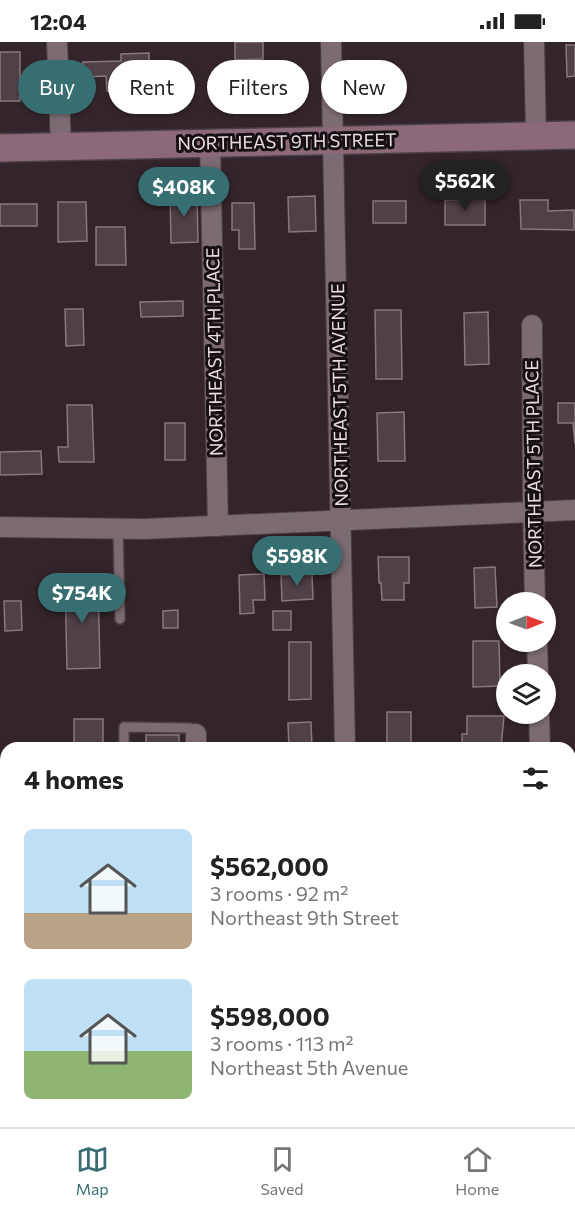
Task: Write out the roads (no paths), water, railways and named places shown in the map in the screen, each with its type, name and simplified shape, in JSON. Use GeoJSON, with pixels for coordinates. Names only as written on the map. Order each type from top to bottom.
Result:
{"type":"FeatureCollection","features":[{"type":"Feature","properties":{"kind":"street"},"geometry":{"type":"LineString","coordinates":[[57,42],[61,146]]}},
{"type":"Feature","properties":{"kind":"street","name":"NORTHEAST 5TH AVENUE"},"geometry":{"type":"LineString","coordinates":[[331,42],[345,742]]}},
{"type":"Feature","properties":{"kind":"street"},"geometry":{"type":"LineString","coordinates":[[534,42],[536,136]]}},
{"type":"Feature","properties":{"kind":"street","name":"NORTHEAST 9TH STREET"},"geometry":{"type":"LineString","coordinates":[[0,148],[575,135]]}},
{"type":"Feature","properties":{"kind":"street","name":"NORTHEAST 4TH PLACE"},"geometry":{"type":"LineString","coordinates":[[210,143],[218,526]]}},
{"type":"Feature","properties":{"kind":"street","name":"NORTHEAST 5TH PLACE"},"geometry":{"type":"LineString","coordinates":[[532,325],[536,592]]}},
{"type":"Feature","properties":{"kind":"street"},"geometry":{"type":"LineString","coordinates":[[0,527],[118,529],[575,510]]}},
{"type":"Feature","properties":{"kind":"street"},"geometry":{"type":"LineString","coordinates":[[539,724],[540,742]]}},
{"type":"Feature","properties":{"kind":"lane"},"geometry":{"type":"LineString","coordinates":[[118,529],[120,619]]}},
{"type":"Feature","properties":{"kind":"lane"},"geometry":{"type":"LineString","coordinates":[[124,742],[124,727],[189,728],[196,741]]}}]}
